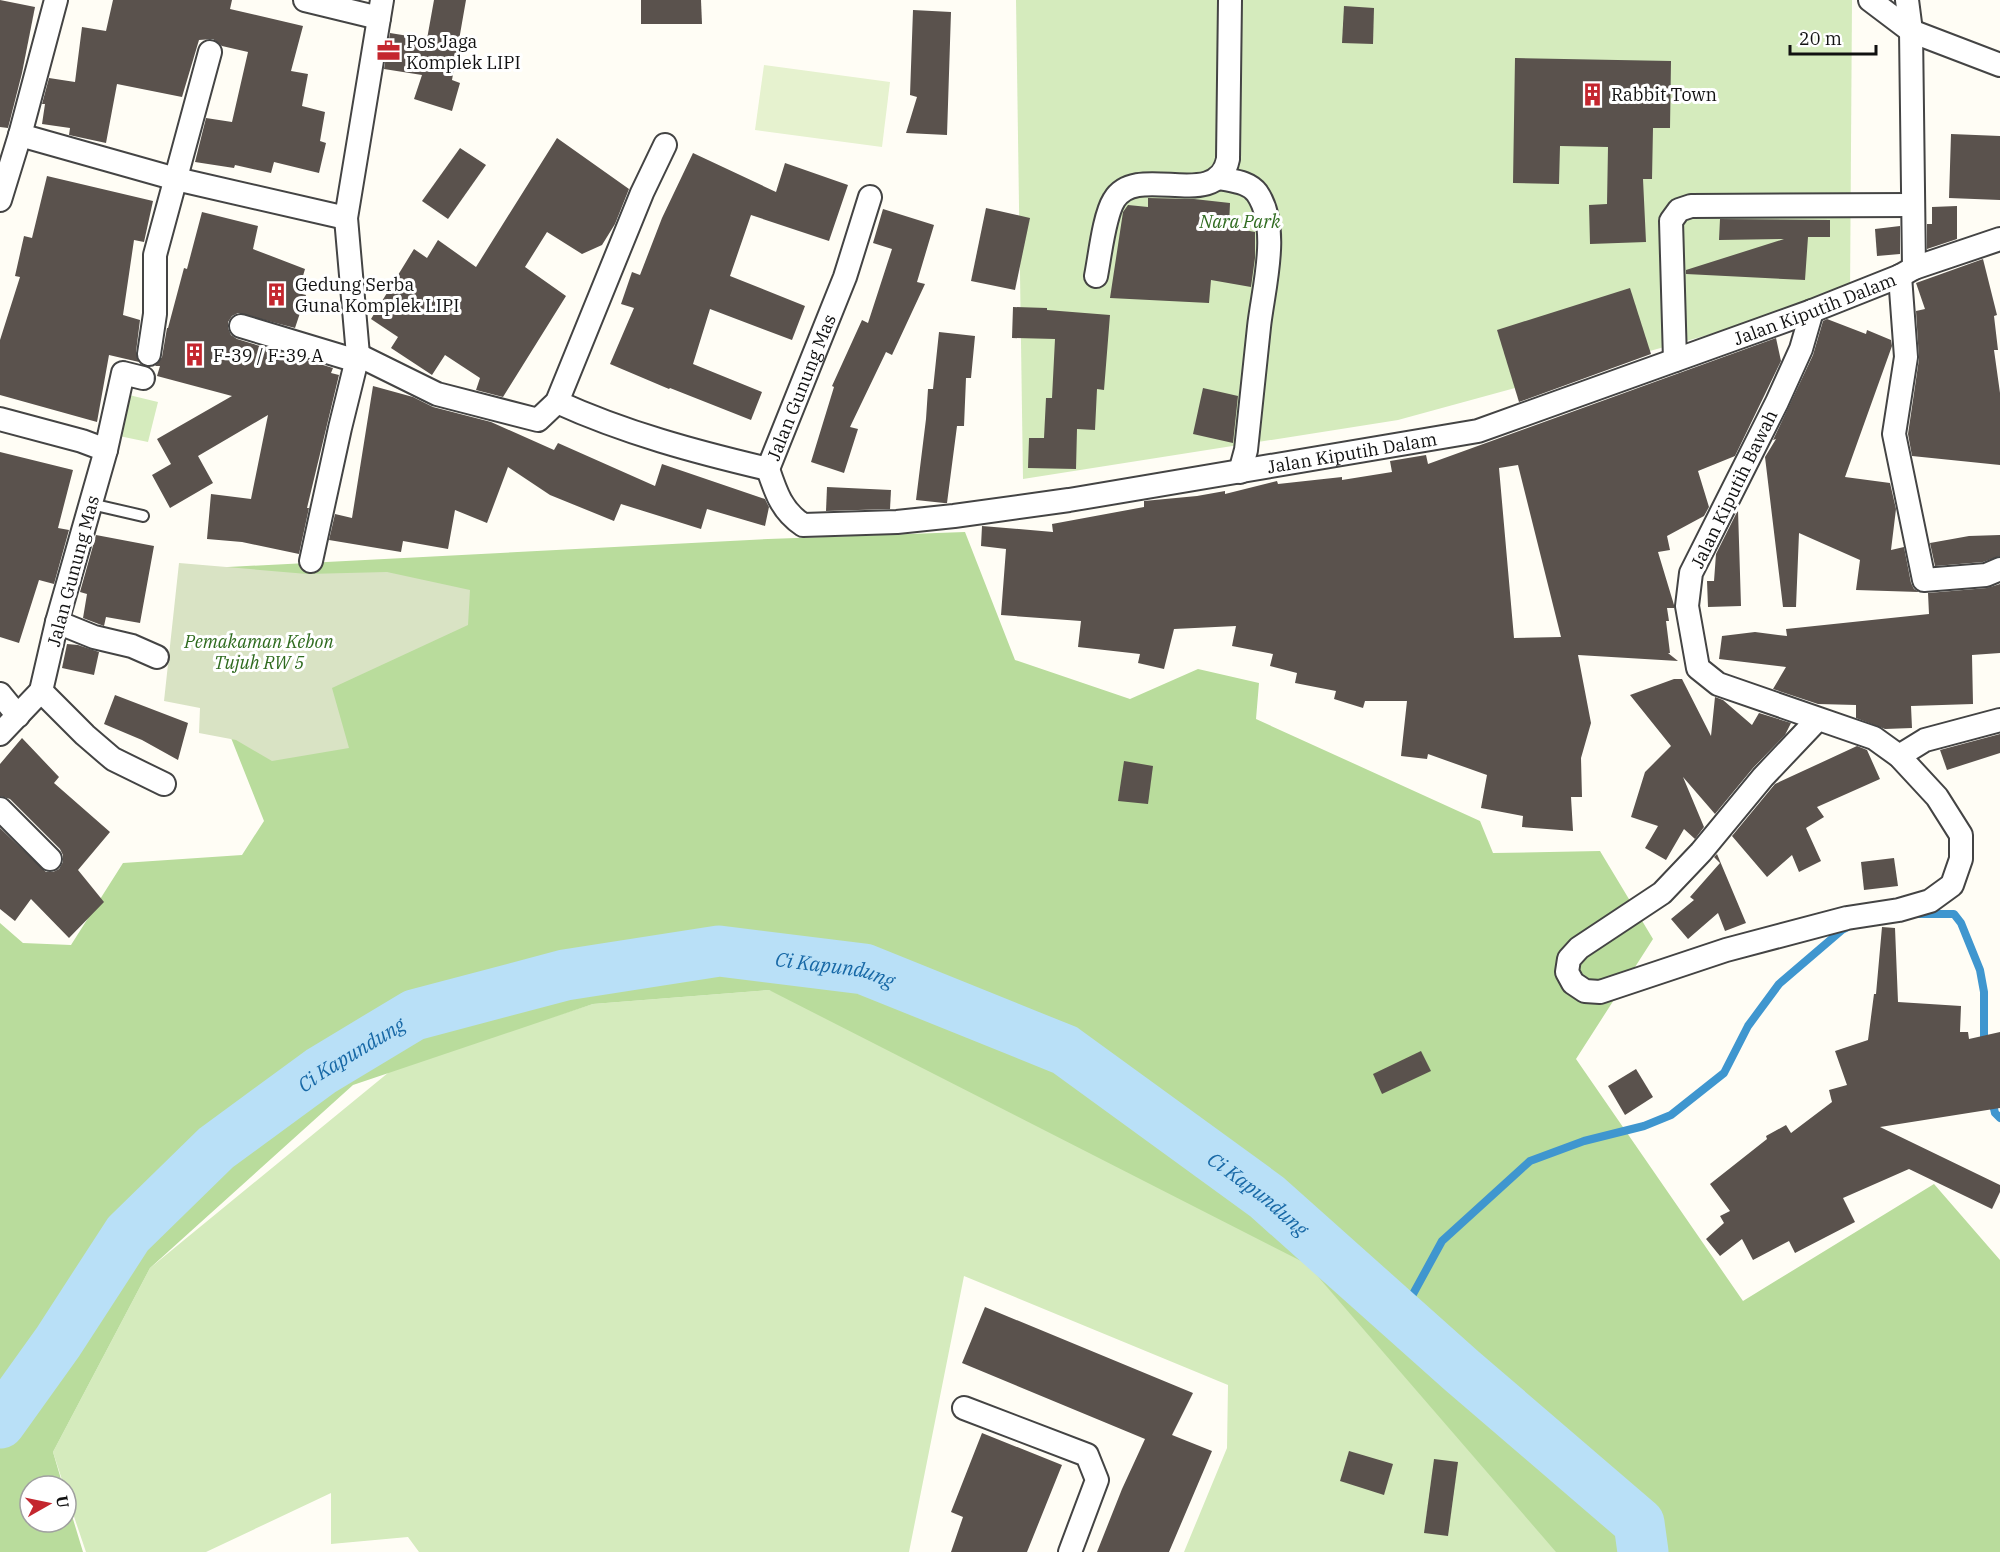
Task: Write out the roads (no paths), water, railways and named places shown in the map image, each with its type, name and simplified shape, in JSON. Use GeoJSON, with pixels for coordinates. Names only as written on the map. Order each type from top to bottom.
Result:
{"type":"FeatureCollection","features":[{"type":"Feature","properties":{"kind":"street"},"geometry":{"type":"LineString","coordinates":[[0,200],[56,0]]}},
{"type":"Feature","properties":{"kind":"street"},"geometry":{"type":"LineString","coordinates":[[305,0],[381,9],[346,218],[358,358],[339,428],[311,561]]}},
{"type":"Feature","properties":{"kind":"street"},"geometry":{"type":"LineString","coordinates":[[1096,276],[1109,211],[1113,200],[1119,193],[1133,187],[1153,184],[1211,183],[1220,178],[1226,170],[1230,0]]}},
{"type":"Feature","properties":{"kind":"street"},"geometry":{"type":"LineString","coordinates":[[1870,0],[1911,31],[2000,65]]}},
{"type":"Feature","properties":{"kind":"street","name":"Jalan Kiputih Dalam"},"geometry":{"type":"LineString","coordinates":[[1907,0],[1911,31],[1912,205],[1907,272]]}},
{"type":"Feature","properties":{"kind":"street"},"geometry":{"type":"LineString","coordinates":[[149,354],[155,314],[155,255],[210,52]]}},
{"type":"Feature","properties":{"kind":"street"},"geometry":{"type":"LineString","coordinates":[[20,135],[176,179],[346,218]]}},
{"type":"Feature","properties":{"kind":"street"},"geometry":{"type":"LineString","coordinates":[[241,327],[358,358],[437,394],[538,420],[557,402],[642,193],[665,145]]}},
{"type":"Feature","properties":{"kind":"street"},"geometry":{"type":"LineString","coordinates":[[1220,178],[1244,183],[1255,191],[1262,202],[1269,241],[1269,265],[1262,299],[1246,450],[1240,472]]}},
{"type":"Feature","properties":{"kind":"street","name":"Jalan Gunung Mas"},"geometry":{"type":"LineString","coordinates":[[557,402],[594,419],[634,433],[703,454],[768,469],[845,277],[870,197]]}},
{"type":"Feature","properties":{"kind":"street"},"geometry":{"type":"LineString","coordinates":[[1675,360],[1671,221],[1679,210],[1691,206],[1912,205]]}},
{"type":"Feature","properties":{"kind":"street","name":"Jalan Kiputih Dalam"},"geometry":{"type":"LineString","coordinates":[[768,469],[778,498],[792,518],[803,525],[897,522],[1069,500],[1478,431],[1812,311],[1907,272],[2000,239]]}},
{"type":"Feature","properties":{"kind":"street"},"geometry":{"type":"LineString","coordinates":[[1907,272],[1906,357],[1894,434],[1924,580],[1986,575],[2000,569]]}},
{"type":"Feature","properties":{"kind":"street","name":"Jalan Kiputih Bawah"},"geometry":{"type":"LineString","coordinates":[[1812,311],[1801,349],[1777,402],[1691,573],[1687,606],[1698,668],[1718,684],[1874,738],[1899,756],[1937,797],[1961,835],[1961,859],[1952,885],[1930,901],[1899,910],[1847,918],[1726,950],[1600,992],[1585,991],[1573,983],[1567,972],[1569,959],[1579,948],[1662,893],[1701,852],[1763,777],[1818,719]]}},
{"type":"Feature","properties":{"kind":"street","name":"Jalan Gunung Mas"},"geometry":{"type":"LineString","coordinates":[[0,734],[41,691],[57,622],[106,450],[123,373],[143,378]]}},
{"type":"Feature","properties":{"kind":"street"},"geometry":{"type":"LineString","coordinates":[[0,419],[82,441],[106,450]]}},
{"type":"Feature","properties":{"kind":"street"},"geometry":{"type":"LineString","coordinates":[[57,622],[94,637],[132,646],[158,657]]}},
{"type":"Feature","properties":{"kind":"street"},"geometry":{"type":"LineString","coordinates":[[41,691],[113,759],[164,784]]}},
{"type":"Feature","properties":{"kind":"street"},"geometry":{"type":"LineString","coordinates":[[0,694],[18,716]]}},
{"type":"Feature","properties":{"kind":"street"},"geometry":{"type":"LineString","coordinates":[[1899,756],[1925,740],[2000,720]]}},
{"type":"Feature","properties":{"kind":"street"},"geometry":{"type":"LineString","coordinates":[[0,809],[50,860]]}},
{"type":"Feature","properties":{"kind":"street"},"geometry":{"type":"LineString","coordinates":[[964,1408],[1087,1455],[1097,1480],[1070,1552]]}},
{"type":"Feature","properties":{"kind":"lane"},"geometry":{"type":"LineString","coordinates":[[91,504],[143,516]]}},
{"type":"Feature","properties":{"kind":"waterway"},"geometry":{"type":"LineString","coordinates":[[1916,914],[1954,914],[1961,923],[1980,970],[1984,992],[1984,1046]]}},
{"type":"Feature","properties":{"kind":"waterway"},"geometry":{"type":"LineString","coordinates":[[1401,1316],[1442,1241],[1530,1161],[1584,1141],[1644,1126],[1671,1115],[1724,1073],[1748,1026],[1779,984],[1848,927]]}},
{"type":"Feature","properties":{"kind":"waterway","name":"Ci Kapundung"},"geometry":{"type":"LineString","coordinates":[[0,1423],[58,1342],[128,1234],[216,1148],[321,1071],[414,1015],[565,975],[719,951],[864,969],[1065,1050],[1267,1197],[1462,1371],[1639,1523],[1643,1552]]}},
{"type":"Feature","properties":{"kind":"waterway"},"geometry":{"type":"LineString","coordinates":[[1992,1100],[1995,1113],[2000,1118]]}},
{"type":"Feature","properties":{"kind":"place","name":"Pos Jaga Komplek LIPI"},"geometry":{"type":"Point","coordinates":[388,51]}},
{"type":"Feature","properties":{"kind":"place","name":"Rabbit Town"},"geometry":{"type":"Point","coordinates":[1593,94]}},
{"type":"Feature","properties":{"kind":"place","name":"Gedung Serba Guna Komplek LIPI"},"geometry":{"type":"Point","coordinates":[277,294]}},
{"type":"Feature","properties":{"kind":"place","name":"F-39 / F-39 A"},"geometry":{"type":"Point","coordinates":[195,355]}},
{"type":"Feature","properties":{"kind":"park label","name":"Nara Park"},"geometry":{"type":"Point","coordinates":[1240,221]}},
{"type":"Feature","properties":{"kind":"park label","name":"Pemakaman Kebon Tujuh RW 5"},"geometry":{"type":"Point","coordinates":[259,651]}}]}
